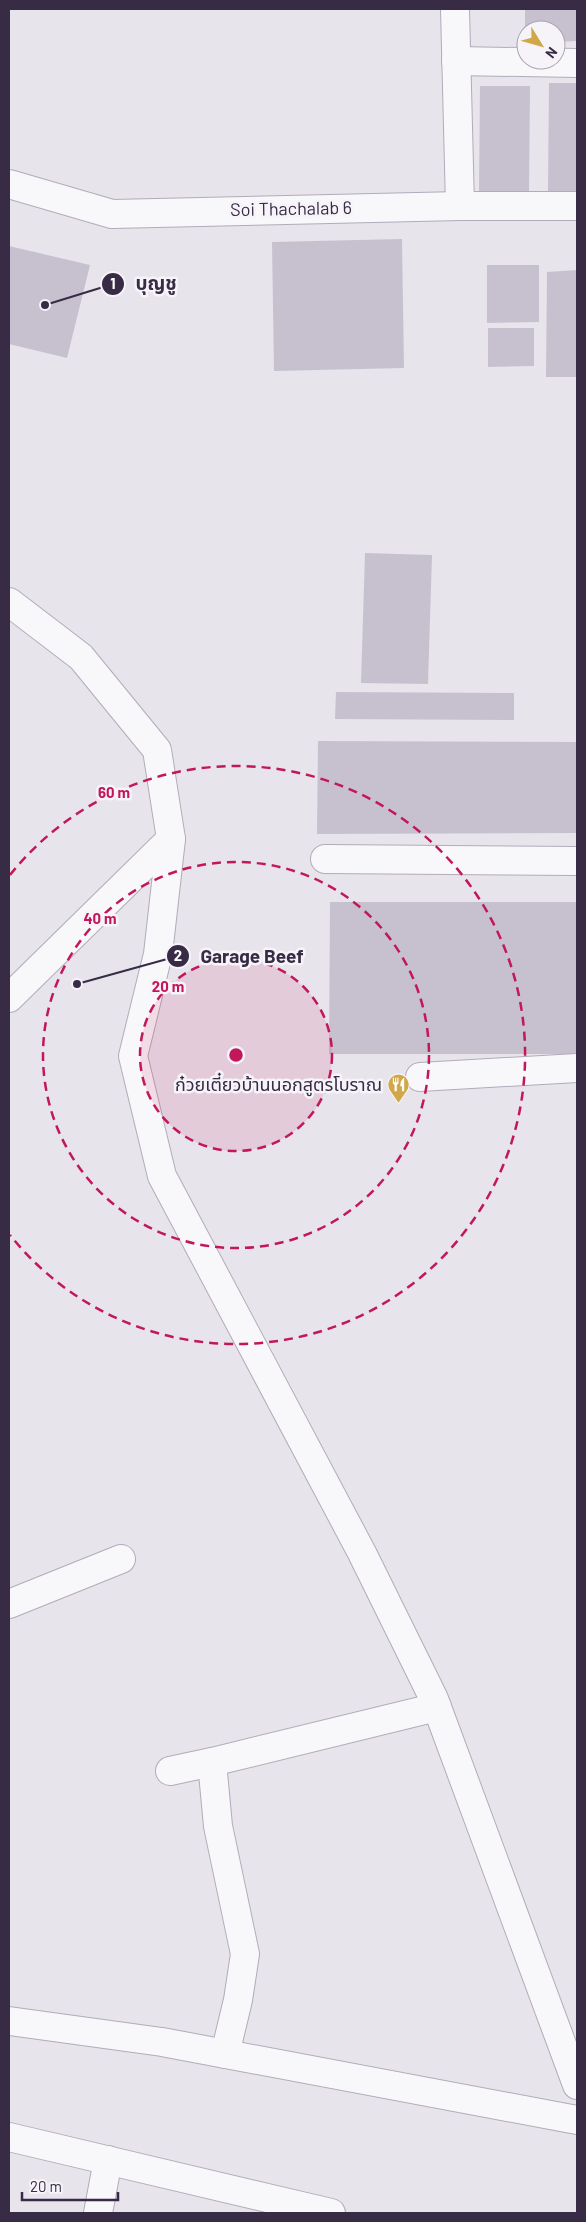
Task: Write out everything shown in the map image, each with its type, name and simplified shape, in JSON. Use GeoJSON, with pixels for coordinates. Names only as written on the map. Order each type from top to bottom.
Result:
{"type":"FeatureCollection","features":[{"type":"Feature","properties":{"kind":"street"},"geometry":{"type":"LineString","coordinates":[[455,9],[460,206]]}},
{"type":"Feature","properties":{"kind":"street"},"geometry":{"type":"LineString","coordinates":[[456,61],[577,63]]}},
{"type":"Feature","properties":{"kind":"street","name":"Soi Thachalab 6"},"geometry":{"type":"LineString","coordinates":[[9,184],[112,214],[460,206],[577,206]]}},
{"type":"Feature","properties":{"kind":"street"},"geometry":{"type":"LineString","coordinates":[[9,602],[81,657],[157,750],[170,839],[158,954],[134,1056],[162,1176],[362,1554],[437,1707],[577,2085]]}},
{"type":"Feature","properties":{"kind":"street"},"geometry":{"type":"LineString","coordinates":[[9,998],[170,839]]}},
{"type":"Feature","properties":{"kind":"street"},"geometry":{"type":"LineString","coordinates":[[325,858],[577,861]]}},
{"type":"Feature","properties":{"kind":"street"},"geometry":{"type":"LineString","coordinates":[[420,1077],[577,1068]]}},
{"type":"Feature","properties":{"kind":"street"},"geometry":{"type":"LineString","coordinates":[[9,1604],[121,1559]]}},
{"type":"Feature","properties":{"kind":"street"},"geometry":{"type":"LineString","coordinates":[[170,1771],[437,1707]]}},
{"type":"Feature","properties":{"kind":"street"},"geometry":{"type":"LineString","coordinates":[[212,1762],[218,1826],[245,1954],[238,2000],[225,2054]]}},
{"type":"Feature","properties":{"kind":"street"},"geometry":{"type":"LineString","coordinates":[[9,2021],[162,2042],[577,2120]]}},
{"type":"Feature","properties":{"kind":"street"},"geometry":{"type":"LineString","coordinates":[[9,2136],[331,2213]]}},
{"type":"Feature","properties":{"kind":"street"},"geometry":{"type":"LineString","coordinates":[[98,2213],[108,2160]]}},
{"type":"Feature","properties":{"kind":"building"},"geometry":{"type":"Polygon","coordinates":[[[525,9],[577,9],[577,41],[566,42],[566,20],[525,20],[525,9]]]}},
{"type":"Feature","properties":{"kind":"building"},"geometry":{"type":"Polygon","coordinates":[[[549,83],[577,83],[577,191],[548,191],[549,83]]]}},
{"type":"Feature","properties":{"kind":"building"},"geometry":{"type":"Polygon","coordinates":[[[480,86],[530,86],[529,192],[479,191],[480,86]]]}},
{"type":"Feature","properties":{"kind":"building"},"geometry":{"type":"Polygon","coordinates":[[[402,239],[404,368],[274,371],[272,242],[402,239]]]}},
{"type":"Feature","properties":{"kind":"building"},"geometry":{"type":"Polygon","coordinates":[[[9,246],[90,265],[67,358],[9,344],[9,246]]]}},
{"type":"Feature","properties":{"kind":"building"},"geometry":{"type":"Polygon","coordinates":[[[487,265],[539,265],[539,322],[487,323],[487,265]]]}},
{"type":"Feature","properties":{"kind":"building"},"geometry":{"type":"Polygon","coordinates":[[[577,270],[577,377],[546,377],[547,272],[577,270]]]}},
{"type":"Feature","properties":{"kind":"building"},"geometry":{"type":"Polygon","coordinates":[[[488,328],[534,328],[534,366],[488,367],[488,328]]]}},
{"type":"Feature","properties":{"kind":"building"},"geometry":{"type":"Polygon","coordinates":[[[365,553],[432,555],[428,684],[361,683],[365,553]]]}},
{"type":"Feature","properties":{"kind":"building"},"geometry":{"type":"Polygon","coordinates":[[[336,692],[514,693],[514,720],[335,719],[336,692]]]}},
{"type":"Feature","properties":{"kind":"building"},"geometry":{"type":"Polygon","coordinates":[[[318,741],[577,742],[577,833],[317,834],[318,741]]]}},
{"type":"Feature","properties":{"kind":"building"},"geometry":{"type":"Polygon","coordinates":[[[330,902],[577,902],[577,1054],[329,1054],[330,902]]]}},
{"type":"Feature","properties":{"kind":"place","name":"บุญชู"},"geometry":{"type":"Point","coordinates":[45,305]}},
{"type":"Feature","properties":{"kind":"place","name":"Garage Beef"},"geometry":{"type":"Point","coordinates":[77,984]}},
{"type":"Feature","properties":{"kind":"place","name":"ก๋วยเตี๋ยวบ้านนอกสูตรโบราณ"},"geometry":{"type":"Point","coordinates":[398,1104]}}]}
